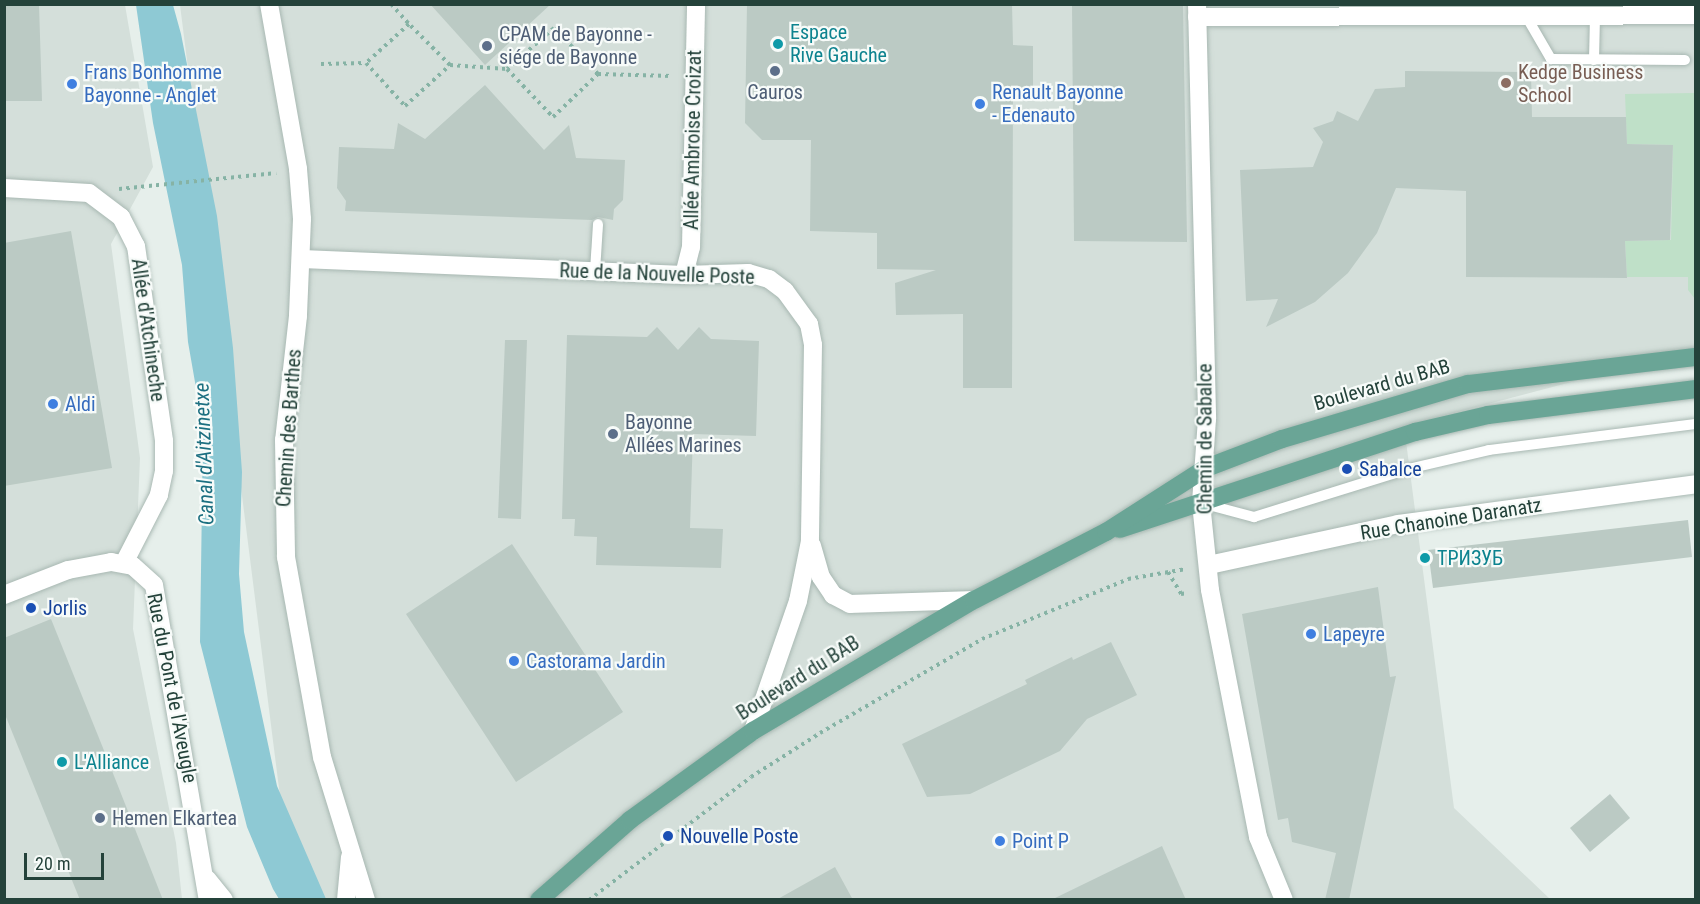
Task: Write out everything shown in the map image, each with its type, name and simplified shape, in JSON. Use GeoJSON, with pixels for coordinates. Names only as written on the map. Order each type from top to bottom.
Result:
{"type":"FeatureCollection","features":[{"type":"Feature","properties":{"kind":"main road","name":"Boulevard du BAB"},"geometry":{"type":"LineString","coordinates":[[539,900],[630,820],[753,730],[974,600],[1106,532],[1206,468],[1282,439],[1468,384],[1695,357]]}},
{"type":"Feature","properties":{"kind":"main road","name":"Boulevard du BAB"},"geometry":{"type":"LineString","coordinates":[[1106,532],[1201,503],[1365,446],[1488,415],[1695,389]]}},
{"type":"Feature","properties":{"kind":"street","name":"Chemin des Barthes"},"geometry":{"type":"LineString","coordinates":[[269,4],[298,169],[302,259],[284,440],[286,557],[322,757],[366,900]]}},
{"type":"Feature","properties":{"kind":"street","name":"Allée Ambroise Croizat"},"geometry":{"type":"LineString","coordinates":[[684,275],[691,247],[696,4]]}},
{"type":"Feature","properties":{"kind":"street"},"geometry":{"type":"LineString","coordinates":[[1197,11],[1526,16],[1695,15]]}},
{"type":"Feature","properties":{"kind":"street","name":"Chemin de Sabalce"},"geometry":{"type":"LineString","coordinates":[[1197,11],[1206,468],[1201,503],[1218,641],[1258,837],[1284,900]]}},
{"type":"Feature","properties":{"kind":"street","name":"Allée d'Atchineche"},"geometry":{"type":"LineString","coordinates":[[4,188],[89,193],[122,217],[136,246],[164,441],[164,471],[159,495],[124,563]]}},
{"type":"Feature","properties":{"kind":"street","name":"Rue de la Nouvelle Poste"},"geometry":{"type":"LineString","coordinates":[[302,259],[684,275],[748,273],[769,279],[792,299],[809,324],[815,373],[810,541],[798,601],[753,730]]}},
{"type":"Feature","properties":{"kind":"street","name":"Rue Chanoine Daranatz"},"geometry":{"type":"LineString","coordinates":[[1209,564],[1398,524],[1695,484]]}},
{"type":"Feature","properties":{"kind":"street","name":"Rue de la Nouvelle Poste"},"geometry":{"type":"LineString","coordinates":[[810,541],[821,577],[833,594],[850,604],[974,600]]}},
{"type":"Feature","properties":{"kind":"street"},"geometry":{"type":"LineString","coordinates":[[4,595],[68,570],[124,563]]}},
{"type":"Feature","properties":{"kind":"street","name":"Rue du Pont de l'Aveugle"},"geometry":{"type":"LineString","coordinates":[[124,563],[144,574],[153,585],[158,599],[207,879],[208,900]]}},
{"type":"Feature","properties":{"kind":"street","name":"Chemin des Barthes"},"geometry":{"type":"LineString","coordinates":[[346,900],[351,846]]}},
{"type":"Feature","properties":{"kind":"street","name":"Rue du Pont de l'Aveugle"},"geometry":{"type":"LineString","coordinates":[[207,879],[224,900]]}},
{"type":"Feature","properties":{"kind":"lane"},"geometry":{"type":"LineString","coordinates":[[1594,60],[1595,15]]}},
{"type":"Feature","properties":{"kind":"lane"},"geometry":{"type":"LineString","coordinates":[[1526,16],[1551,59],[1685,60]]}},
{"type":"Feature","properties":{"kind":"lane"},"geometry":{"type":"LineString","coordinates":[[595,271],[598,224]]}},
{"type":"Feature","properties":{"kind":"lane"},"geometry":{"type":"LineString","coordinates":[[1201,503],[1254,517],[1408,469],[1489,450],[1695,424]]}},
{"type":"Feature","properties":{"kind":"path"},"geometry":{"type":"LineString","coordinates":[[391,4],[450,65],[507,69],[553,117],[598,74]]}},
{"type":"Feature","properties":{"kind":"path"},"geometry":{"type":"LineString","coordinates":[[321,64],[366,63],[409,24]]}},
{"type":"Feature","properties":{"kind":"path"},"geometry":{"type":"LineString","coordinates":[[507,69],[555,28],[598,74],[694,77]]}},
{"type":"Feature","properties":{"kind":"path"},"geometry":{"type":"LineString","coordinates":[[366,63],[405,106],[450,65]]}},
{"type":"Feature","properties":{"kind":"path"},"geometry":{"type":"LineString","coordinates":[[145,186],[230,180],[298,169]]}},
{"type":"Feature","properties":{"kind":"path"},"geometry":{"type":"LineString","coordinates":[[589,900],[751,777],[820,733],[982,639],[1128,579],[1209,564]]}},
{"type":"Feature","properties":{"kind":"shaded area","name":"Jorlis"},"geometry":{"type":"Polygon","coordinates":[[[5,5],[125,5],[153,167],[111,244],[140,458],[133,629],[176,843],[182,899],[5,900],[5,5]]]}},
{"type":"Feature","properties":{"kind":"shaded area"},"geometry":{"type":"Polygon","coordinates":[[[180,5],[1695,5],[1695,357],[1651,361],[1404,426],[1454,808],[1550,899],[293,899],[180,5]]]}},
{"type":"Feature","properties":{"kind":"green space"},"geometry":{"type":"Polygon","coordinates":[[[1695,93],[1695,299],[1688,290],[1688,277],[1627,277],[1625,241],[1671,240],[1673,145],[1627,144],[1625,94],[1695,93]]]}},
{"type":"Feature","properties":{"kind":"water","name":"Canal d'Aitzinetxe"},"geometry":{"type":"Polygon","coordinates":[[[136,5],[173,5],[181,34],[217,216],[233,348],[242,472],[239,574],[244,632],[277,786],[326,899],[279,899],[273,889],[247,827],[200,642],[203,428],[188,342],[182,265],[153,123],[136,5]]]}},
{"type":"Feature","properties":{"kind":"building"},"geometry":{"type":"Polygon","coordinates":[[[4,4],[39,4],[42,101],[4,101],[4,4]]]}},
{"type":"Feature","properties":{"kind":"building"},"geometry":{"type":"Polygon","coordinates":[[[430,4],[551,4],[485,65],[430,4]]]}},
{"type":"Feature","properties":{"kind":"building"},"geometry":{"type":"Polygon","coordinates":[[[747,4],[1012,4],[1013,45],[1033,46],[1033,93],[1013,93],[1012,388],[963,388],[963,314],[896,315],[895,283],[936,270],[877,269],[877,233],[810,231],[811,140],[762,140],[745,123],[747,4]]]}},
{"type":"Feature","properties":{"kind":"building"},"geometry":{"type":"Polygon","coordinates":[[[1072,4],[1183,4],[1187,242],[1074,241],[1072,4]]]}},
{"type":"Feature","properties":{"kind":"building"},"geometry":{"type":"Polygon","coordinates":[[[1405,71],[1531,72],[1532,117],[1626,117],[1627,144],[1673,145],[1670,240],[1625,241],[1627,278],[1466,277],[1466,191],[1396,188],[1377,233],[1348,273],[1315,302],[1266,327],[1278,299],[1246,301],[1240,170],[1313,167],[1323,142],[1313,128],[1333,121],[1337,111],[1358,121],[1375,89],[1405,87],[1405,71]]]}},
{"type":"Feature","properties":{"kind":"building"},"geometry":{"type":"Polygon","coordinates":[[[485,85],[544,150],[569,125],[576,158],[625,160],[623,200],[614,209],[613,220],[598,217],[592,220],[345,211],[346,201],[337,188],[339,147],[394,149],[398,123],[425,139],[485,85]]]}},
{"type":"Feature","properties":{"kind":"building","name":"Aldi"},"geometry":{"type":"Polygon","coordinates":[[[71,231],[112,468],[4,486],[4,243],[71,231]]]}},
{"type":"Feature","properties":{"kind":"building","name":"Bayonne Allées Marines"},"geometry":{"type":"Polygon","coordinates":[[[657,327],[678,350],[699,327],[711,339],[759,341],[756,436],[693,434],[690,528],[723,529],[721,568],[596,565],[597,537],[574,536],[575,519],[562,519],[567,335],[647,337],[657,327]]]}},
{"type":"Feature","properties":{"kind":"building"},"geometry":{"type":"Polygon","coordinates":[[[505,340],[527,340],[521,519],[498,518],[505,340]]]}},
{"type":"Feature","properties":{"kind":"building"},"geometry":{"type":"Polygon","coordinates":[[[1688,520],[1692,557],[1433,588],[1428,550],[1688,520]]]}},
{"type":"Feature","properties":{"kind":"building"},"geometry":{"type":"Polygon","coordinates":[[[512,544],[623,712],[516,782],[406,614],[512,544]]]}},
{"type":"Feature","properties":{"kind":"building"},"geometry":{"type":"Polygon","coordinates":[[[1378,587],[1390,677],[1396,676],[1349,900],[1325,900],[1336,853],[1292,842],[1288,818],[1278,820],[1242,614],[1378,587]]]}},
{"type":"Feature","properties":{"kind":"building","name":"L'Alliance"},"geometry":{"type":"Polygon","coordinates":[[[51,619],[163,900],[80,900],[4,712],[4,638],[51,619]]]}},
{"type":"Feature","properties":{"kind":"building"},"geometry":{"type":"Polygon","coordinates":[[[1111,642],[1137,695],[1087,719],[1060,751],[970,794],[927,797],[902,744],[1027,684],[1025,680],[1072,657],[1073,660],[1111,642]]]}},
{"type":"Feature","properties":{"kind":"building"},"geometry":{"type":"Polygon","coordinates":[[[1610,794],[1630,818],[1590,852],[1570,828],[1610,794]]]}},
{"type":"Feature","properties":{"kind":"building"},"geometry":{"type":"Polygon","coordinates":[[[1162,846],[1186,900],[1051,900],[1162,846]]]}},
{"type":"Feature","properties":{"kind":"building"},"geometry":{"type":"Polygon","coordinates":[[[835,867],[853,900],[776,900],[835,867]]]}},
{"type":"Feature","properties":{"kind":"place","name":"Espace Rive Gauche"},"geometry":{"type":"Point","coordinates":[778,44]}},
{"type":"Feature","properties":{"kind":"place","name":"CPAM de Bayonne - siége de Bayonne"},"geometry":{"type":"Point","coordinates":[487,46]}},
{"type":"Feature","properties":{"kind":"place","name":"Cauros"},"geometry":{"type":"Point","coordinates":[775,71]}},
{"type":"Feature","properties":{"kind":"place","name":"Kedge Business School"},"geometry":{"type":"Point","coordinates":[1506,83]}},
{"type":"Feature","properties":{"kind":"place","name":"Frans Bonhomme Bayonne - Anglet"},"geometry":{"type":"Point","coordinates":[72,84]}},
{"type":"Feature","properties":{"kind":"place","name":"Renault Bayonne - Edenauto"},"geometry":{"type":"Point","coordinates":[980,104]}},
{"type":"Feature","properties":{"kind":"place","name":"Aldi"},"geometry":{"type":"Point","coordinates":[53,404]}},
{"type":"Feature","properties":{"kind":"place","name":"Bayonne Allées Marines"},"geometry":{"type":"Point","coordinates":[613,434]}},
{"type":"Feature","properties":{"kind":"place","name":"Sabalce"},"geometry":{"type":"Point","coordinates":[1347,469]}},
{"type":"Feature","properties":{"kind":"place","name":"ТРИЗУБ"},"geometry":{"type":"Point","coordinates":[1425,558]}},
{"type":"Feature","properties":{"kind":"place","name":"Jorlis"},"geometry":{"type":"Point","coordinates":[31,608]}},
{"type":"Feature","properties":{"kind":"place","name":"Lapeyre"},"geometry":{"type":"Point","coordinates":[1311,634]}},
{"type":"Feature","properties":{"kind":"place","name":"Castorama Jardin"},"geometry":{"type":"Point","coordinates":[514,661]}},
{"type":"Feature","properties":{"kind":"place","name":"L'Alliance"},"geometry":{"type":"Point","coordinates":[62,762]}},
{"type":"Feature","properties":{"kind":"place","name":"Hemen Elkartea"},"geometry":{"type":"Point","coordinates":[100,818]}},
{"type":"Feature","properties":{"kind":"place","name":"Nouvelle Poste"},"geometry":{"type":"Point","coordinates":[668,836]}},
{"type":"Feature","properties":{"kind":"place","name":"Point P"},"geometry":{"type":"Point","coordinates":[1000,841]}}]}
